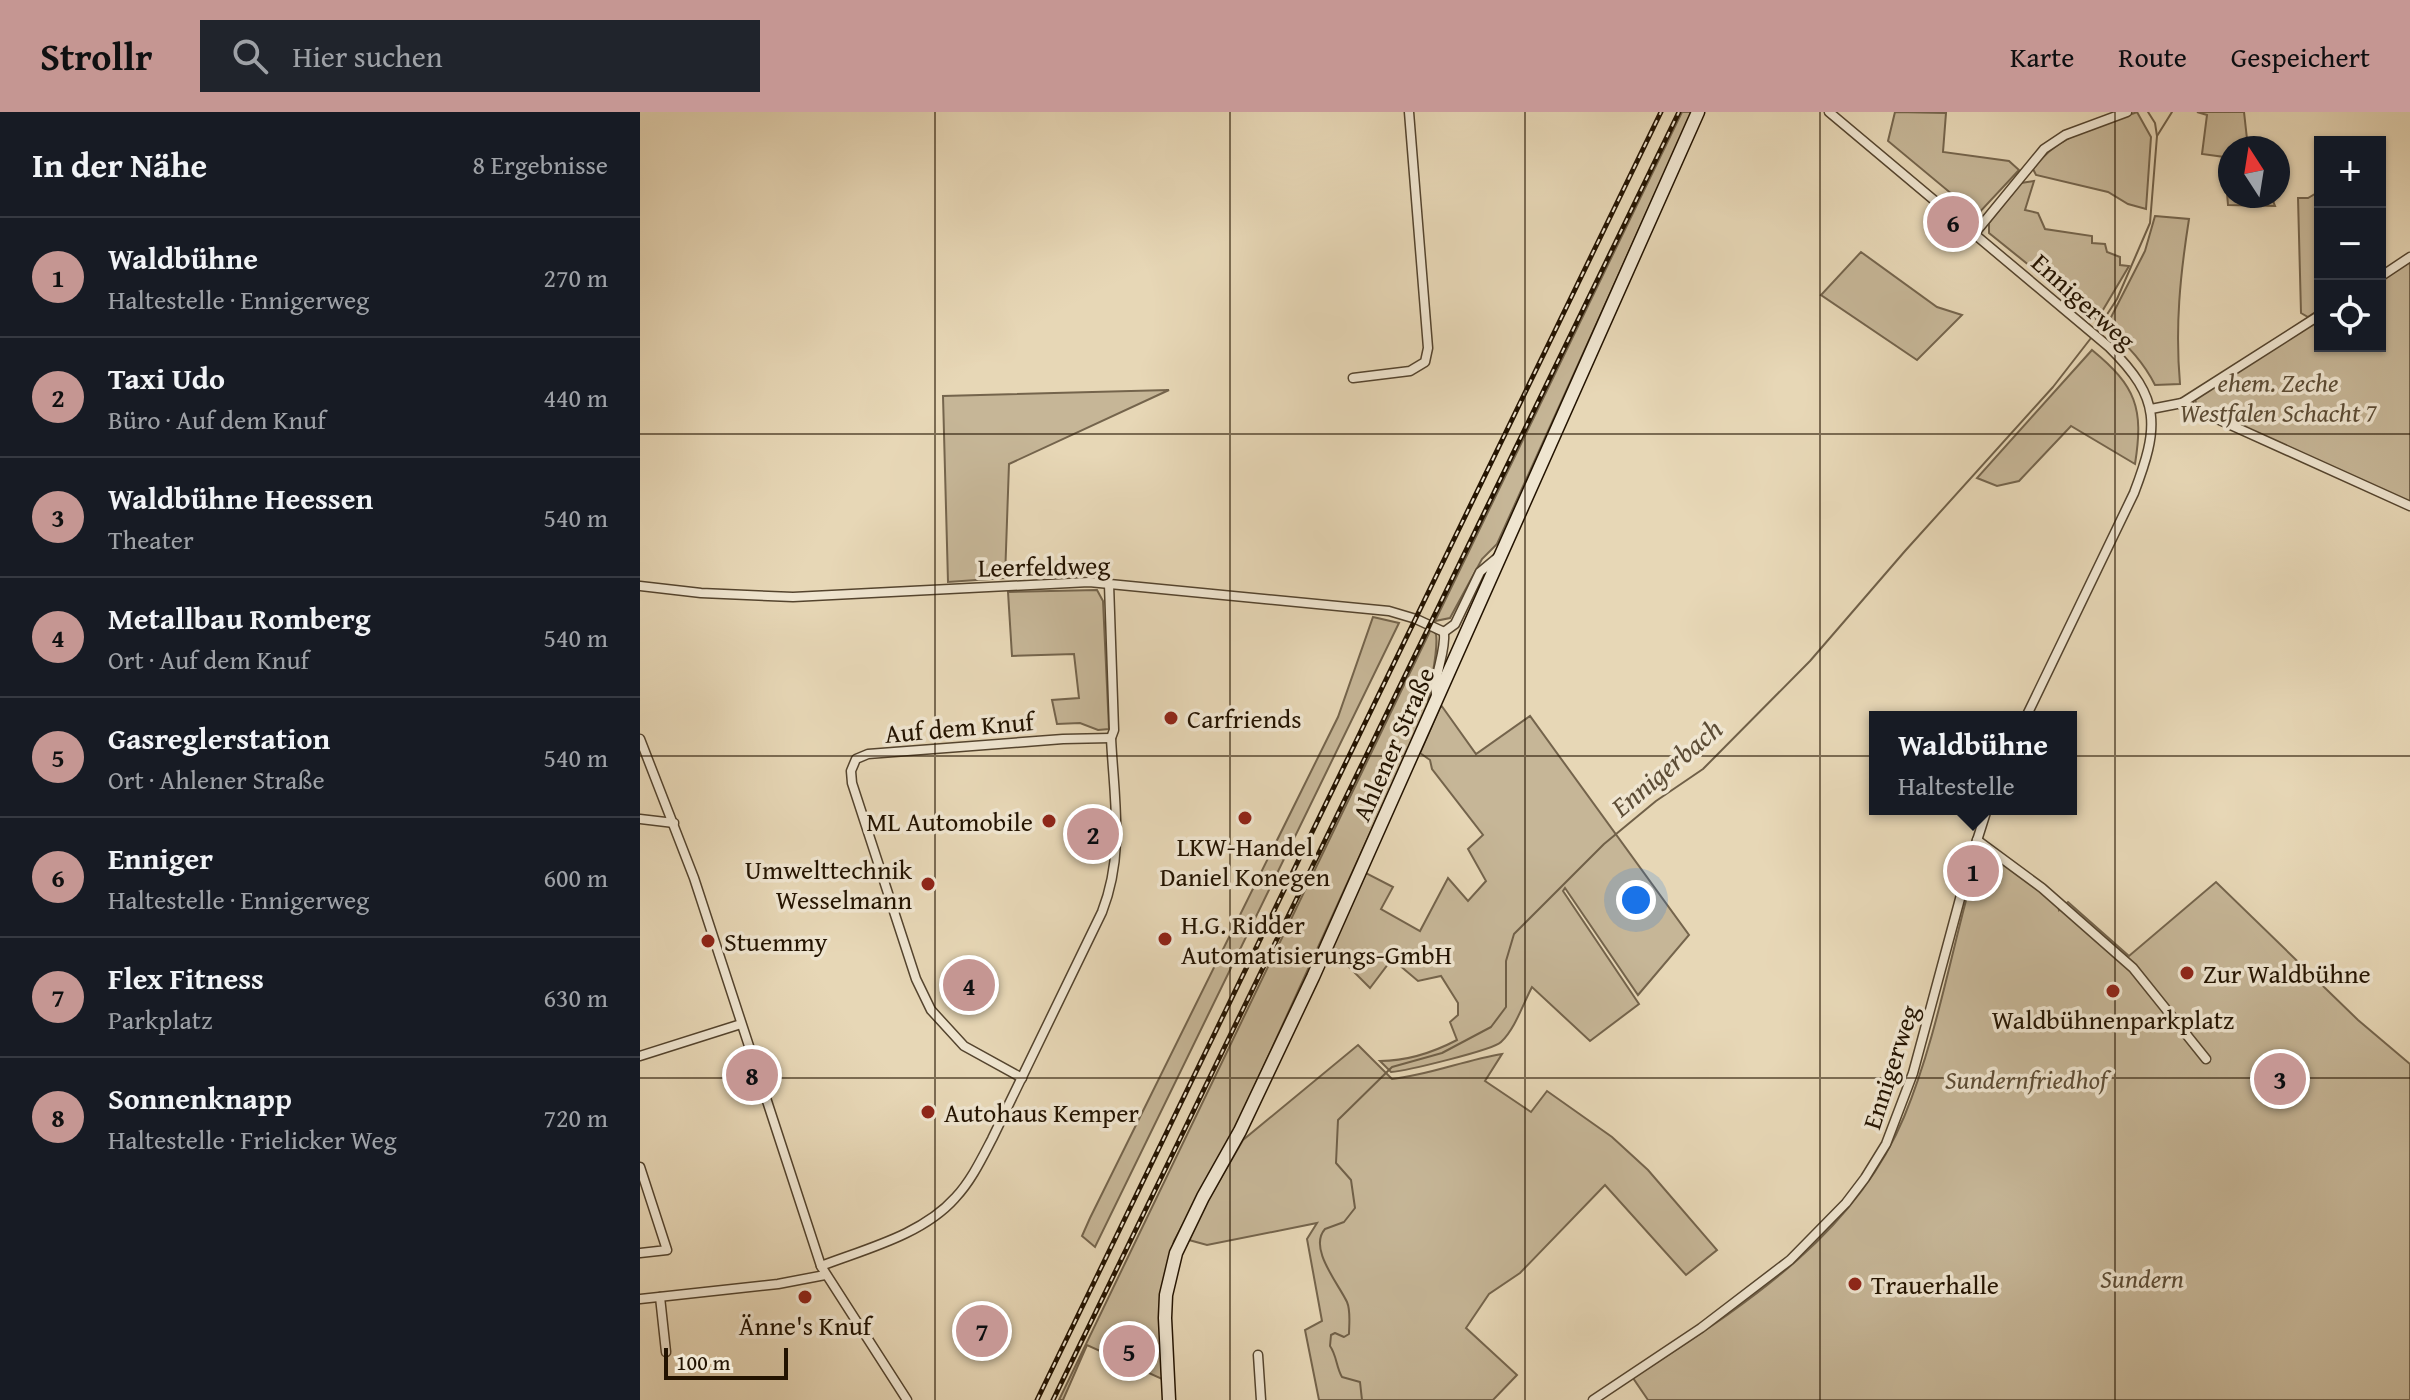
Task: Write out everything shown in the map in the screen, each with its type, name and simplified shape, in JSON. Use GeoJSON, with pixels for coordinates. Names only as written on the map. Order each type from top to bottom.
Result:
{"type":"FeatureCollection","features":[{"type":"Feature","properties":{"kind":"main road","name":"Ahlener Straße"},"geometry":{"type":"LineString","coordinates":[[1169,1400],[1166,1295],[1176,1253],[1247,1117],[1503,554],[1668,174],[1698,112]]}},
{"type":"Feature","properties":{"kind":"street"},"geometry":{"type":"LineString","coordinates":[[1353,378],[1410,371],[1425,362],[1428,348],[1409,112]]}},
{"type":"Feature","properties":{"kind":"street","name":"Ennigerweg"},"geometry":{"type":"LineString","coordinates":[[1829,112],[2116,354],[2142,386],[2151,409]]}},
{"type":"Feature","properties":{"kind":"street"},"geometry":{"type":"LineString","coordinates":[[1975,233],[2044,149],[2065,135],[2127,112]]}},
{"type":"Feature","properties":{"kind":"street"},"geometry":{"type":"LineString","coordinates":[[2386,273],[2410,257]]}},
{"type":"Feature","properties":{"kind":"street"},"geometry":{"type":"LineString","coordinates":[[2029,711],[2134,493],[2151,441],[2151,409],[2182,403],[2314,319]]}},
{"type":"Feature","properties":{"kind":"street"},"geometry":{"type":"LineString","coordinates":[[2182,403],[2410,506]]}},
{"type":"Feature","properties":{"kind":"street"},"geometry":{"type":"LineString","coordinates":[[1436,702],[1436,677],[1444,632],[1455,624],[1480,572],[1503,554]]}},
{"type":"Feature","properties":{"kind":"street","name":"Leerfeldweg"},"geometry":{"type":"LineString","coordinates":[[640,586],[701,593],[793,597],[1076,582],[1397,612],[1444,632]]}},
{"type":"Feature","properties":{"kind":"street"},"geometry":{"type":"LineString","coordinates":[[640,1299],[778,1284],[823,1271],[908,1231],[948,1206],[975,1172],[1111,889],[1117,839],[1111,738],[1114,730],[1109,584]]}},
{"type":"Feature","properties":{"kind":"street","name":"Auf dem Knuf"},"geometry":{"type":"LineString","coordinates":[[1022,1078],[964,1046],[931,1010],[916,979],[852,783],[851,771],[856,759],[868,754],[1111,738]]}},
{"type":"Feature","properties":{"kind":"street"},"geometry":{"type":"LineString","coordinates":[[640,739],[674,823],[823,1271],[907,1400]]}},
{"type":"Feature","properties":{"kind":"street","name":"Ennigerweg"},"geometry":{"type":"LineString","coordinates":[[1593,1400],[1701,1328],[1790,1260],[1846,1203],[1865,1178],[1886,1144],[1913,1073],[1985,815]]}},
{"type":"Feature","properties":{"kind":"street"},"geometry":{"type":"LineString","coordinates":[[640,819],[674,823]]}},
{"type":"Feature","properties":{"kind":"street"},"geometry":{"type":"LineString","coordinates":[[1977,840],[2042,888],[2133,968],[2206,1059]]}},
{"type":"Feature","properties":{"kind":"street"},"geometry":{"type":"LineString","coordinates":[[640,1056],[741,1024]]}},
{"type":"Feature","properties":{"kind":"street"},"geometry":{"type":"LineString","coordinates":[[640,1167],[667,1250],[640,1253]]}},
{"type":"Feature","properties":{"kind":"street"},"geometry":{"type":"LineString","coordinates":[[660,1297],[666,1352]]}},
{"type":"Feature","properties":{"kind":"street"},"geometry":{"type":"LineString","coordinates":[[1258,1355],[1261,1400]]}},
{"type":"Feature","properties":{"kind":"green space"},"geometry":{"type":"Polygon","coordinates":[[[1682,112],[1692,112],[1497,544],[1482,559],[1450,618],[1435,621],[1682,112]]]}},
{"type":"Feature","properties":{"kind":"green space"},"geometry":{"type":"Polygon","coordinates":[[[1895,112],[1946,113],[1943,152],[2009,161],[2019,170],[1977,215],[1888,141],[1895,112]]]}},
{"type":"Feature","properties":{"kind":"green space"},"geometry":{"type":"Polygon","coordinates":[[[2137,112],[2151,137],[2146,209],[2128,204],[2108,192],[2036,175],[2033,169],[2054,147],[2094,127],[2137,112]]]}},
{"type":"Feature","properties":{"kind":"green space"},"geometry":{"type":"Polygon","coordinates":[[[2197,112],[2244,112],[2247,136],[2218,136],[2218,156],[2202,154],[2207,115],[2197,112]]]}},
{"type":"Feature","properties":{"kind":"green space"},"geometry":{"type":"Polygon","coordinates":[[[2034,181],[2025,210],[2038,213],[2045,229],[2092,236],[2092,243],[2105,244],[2107,252],[2120,257],[2120,265],[2129,266],[2097,320],[1989,233],[1989,223],[2021,183],[2034,181]]]}},
{"type":"Feature","properties":{"kind":"green space"},"geometry":{"type":"Polygon","coordinates":[[[2314,194],[2314,313],[2308,317],[2301,313],[2298,198],[2314,194]]]}},
{"type":"Feature","properties":{"kind":"green space"},"geometry":{"type":"Polygon","coordinates":[[[2155,216],[2189,219],[2179,302],[2180,384],[2155,385],[2134,353],[2106,327],[2145,251],[2155,216]]]}},
{"type":"Feature","properties":{"kind":"green space"},"geometry":{"type":"Polygon","coordinates":[[[1861,252],[1937,307],[1962,315],[1917,360],[1821,295],[1861,252]]]}},
{"type":"Feature","properties":{"kind":"green space","name":"ehem. Zeche Westfalen Schacht 7"},"geometry":{"type":"Polygon","coordinates":[[[2410,262],[2410,503],[2197,407],[2195,399],[2314,323],[2314,352],[2386,352],[2386,277],[2410,262]]]}},
{"type":"Feature","properties":{"kind":"green space"},"geometry":{"type":"Polygon","coordinates":[[[2092,350],[2119,375],[2133,400],[2138,428],[2135,464],[2071,426],[2019,481],[1997,486],[1977,478],[2092,350]]]}},
{"type":"Feature","properties":{"kind":"green space"},"geometry":{"type":"Polygon","coordinates":[[[1169,390],[1009,464],[1005,578],[948,582],[943,396],[1169,390]]]}},
{"type":"Feature","properties":{"kind":"green space"},"geometry":{"type":"Polygon","coordinates":[[[1097,590],[1103,601],[1109,729],[1098,730],[1080,723],[1057,724],[1052,700],[1079,698],[1074,654],[1012,656],[1008,592],[1097,590]]]}},
{"type":"Feature","properties":{"kind":"green space"},"geometry":{"type":"Polygon","coordinates":[[[1373,617],[1399,623],[1095,1247],[1082,1236],[1338,717],[1373,617]]]}},
{"type":"Feature","properties":{"kind":"green space"},"geometry":{"type":"Polygon","coordinates":[[[1431,629],[1436,634],[1437,642],[1428,706],[1236,1127],[1174,1241],[1160,1298],[1162,1379],[1087,1345],[1063,1400],[1059,1400],[1431,629]]]}},
{"type":"Feature","properties":{"kind":"green space"},"geometry":{"type":"Polygon","coordinates":[[[1441,705],[1476,754],[1530,716],[1689,935],[1638,995],[1565,888],[1563,891],[1639,1004],[1590,1041],[1532,987],[1515,1023],[1495,1046],[1391,1072],[1380,1061],[1420,1055],[1457,1040],[1450,1022],[1458,1015],[1458,1003],[1441,976],[1418,981],[1392,959],[1370,988],[1331,949],[1366,873],[1393,887],[1381,909],[1420,931],[1448,878],[1468,901],[1486,881],[1468,849],[1483,835],[1432,769],[1430,760],[1420,753],[1441,705]]]}},
{"type":"Feature","properties":{"kind":"green space"},"geometry":{"type":"Polygon","coordinates":[[[1987,853],[1993,854],[2058,905],[2059,910],[2068,902],[2129,956],[2216,882],[2358,1020],[2410,1064],[2410,1400],[1648,1400],[1633,1378],[1713,1325],[1789,1267],[1824,1235],[1855,1199],[1882,1160],[1916,1086],[1977,860],[1987,853]]]}},
{"type":"Feature","properties":{"kind":"green space"},"geometry":{"type":"Polygon","coordinates":[[[1358,1045],[1392,1079],[1502,1054],[1485,1081],[1531,1112],[1547,1091],[1612,1137],[1648,1170],[1717,1250],[1686,1275],[1605,1185],[1520,1273],[1489,1294],[1466,1328],[1517,1375],[1493,1400],[1319,1400],[1305,1330],[1322,1321],[1307,1239],[1317,1223],[1207,1245],[1189,1240],[1243,1140],[1358,1045]]]}},
{"type":"Feature","properties":{"kind":"waterway"},"geometry":{"type":"LineString","coordinates":[[2148,112],[2155,123],[2157,136]]}},
{"type":"Feature","properties":{"kind":"waterway","name":"Ennigerbach"},"geometry":{"type":"LineString","coordinates":[[2095,333],[2117,299],[2150,223],[2157,136],[2172,112]]}},
{"type":"Feature","properties":{"kind":"waterway","name":"Ennigerbach"},"geometry":{"type":"LineString","coordinates":[[1362,1400],[1360,1382],[1342,1377],[1330,1346],[1331,1335],[1335,1333],[1344,1337],[1349,1334],[1349,1310],[1326,1266],[1320,1246],[1325,1229],[1344,1222],[1355,1208],[1351,1180],[1336,1163],[1338,1120],[1392,1067],[1442,1053],[1491,1027],[1506,1007],[1506,961],[1514,934],[1604,844],[1656,801],[1703,769],[1810,661],[2053,387],[2091,338]]}},
{"type":"Feature","properties":{"kind":"railway"},"geometry":{"type":"LineString","coordinates":[[1037,1400],[1661,112]]}},
{"type":"Feature","properties":{"kind":"railway"},"geometry":{"type":"LineString","coordinates":[[1053,1400],[1679,112]]}},
{"type":"Feature","properties":{"kind":"place","name":"Enniger"},"geometry":{"type":"Point","coordinates":[1953,222]}},
{"type":"Feature","properties":{"kind":"place","name":"Carfriends"},"geometry":{"type":"Point","coordinates":[1171,718]}},
{"type":"Feature","properties":{"kind":"place","name":"LKW-Handel Daniel Konegen"},"geometry":{"type":"Point","coordinates":[1245,818]}},
{"type":"Feature","properties":{"kind":"place","name":"ML Automobile"},"geometry":{"type":"Point","coordinates":[1049,821]}},
{"type":"Feature","properties":{"kind":"place","name":"Taxi Udo"},"geometry":{"type":"Point","coordinates":[1093,834]}},
{"type":"Feature","properties":{"kind":"place","name":"Waldbühne"},"geometry":{"type":"Point","coordinates":[1973,871]}},
{"type":"Feature","properties":{"kind":"place","name":"Umwelttechnik Wesselmann"},"geometry":{"type":"Point","coordinates":[928,884]}},
{"type":"Feature","properties":{"kind":"place","name":"H.G. Ridder Automatisierungs-GmbH"},"geometry":{"type":"Point","coordinates":[1165,939]}},
{"type":"Feature","properties":{"kind":"place","name":"Stuemmy"},"geometry":{"type":"Point","coordinates":[708,941]}},
{"type":"Feature","properties":{"kind":"place","name":"Zur Waldbühne"},"geometry":{"type":"Point","coordinates":[2187,973]}},
{"type":"Feature","properties":{"kind":"place","name":"Metallbau Romberg"},"geometry":{"type":"Point","coordinates":[969,985]}},
{"type":"Feature","properties":{"kind":"place","name":"Waldbühnenparkplatz"},"geometry":{"type":"Point","coordinates":[2113,991]}},
{"type":"Feature","properties":{"kind":"place","name":"Sonnenknapp"},"geometry":{"type":"Point","coordinates":[752,1075]}},
{"type":"Feature","properties":{"kind":"place","name":"Waldbühne Heessen"},"geometry":{"type":"Point","coordinates":[2280,1079]}},
{"type":"Feature","properties":{"kind":"place","name":"Autohaus Kemper"},"geometry":{"type":"Point","coordinates":[928,1112]}},
{"type":"Feature","properties":{"kind":"place","name":"Trauerhalle"},"geometry":{"type":"Point","coordinates":[1855,1284]}},
{"type":"Feature","properties":{"kind":"place","name":"Änne's Knuf"},"geometry":{"type":"Point","coordinates":[805,1297]}},
{"type":"Feature","properties":{"kind":"place","name":"Flex Fitness"},"geometry":{"type":"Point","coordinates":[982,1331]}},
{"type":"Feature","properties":{"kind":"place","name":"Gasreglerstation"},"geometry":{"type":"Point","coordinates":[1129,1351]}},
{"type":"Feature","properties":{"kind":"park label","name":"Sundernfriedhof"},"geometry":{"type":"Point","coordinates":[2026,1079]}},
{"type":"Feature","properties":{"kind":"park label","name":"Sundern"},"geometry":{"type":"Point","coordinates":[2142,1278]}}]}
